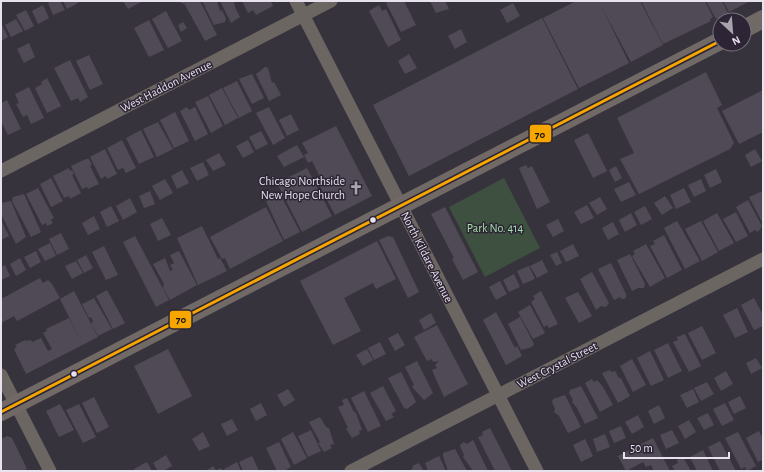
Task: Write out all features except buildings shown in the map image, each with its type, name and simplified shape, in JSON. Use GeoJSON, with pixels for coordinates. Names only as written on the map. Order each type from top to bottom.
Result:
{"type":"FeatureCollection","features":[{"type":"Feature","properties":{"kind":"main road"},"geometry":{"type":"LineString","coordinates":[[752,25],[763,19]]}},
{"type":"Feature","properties":{"kind":"main road"},"geometry":{"type":"LineString","coordinates":[[9,408],[712,45]]}},
{"type":"Feature","properties":{"kind":"street","name":"North Kildare Avenue"},"geometry":{"type":"LineString","coordinates":[[296,1],[537,471]]}},
{"type":"Feature","properties":{"kind":"street","name":"West Haddon Avenue"},"geometry":{"type":"LineString","coordinates":[[1,171],[331,1]]}},
{"type":"Feature","properties":{"kind":"street","name":"West Crystal Street"},"geometry":{"type":"LineString","coordinates":[[351,471],[763,259]]}},
{"type":"Feature","properties":{"kind":"street"},"geometry":{"type":"LineString","coordinates":[[1,375],[9,408],[50,471]]}},
{"type":"Feature","properties":{"kind":"green space","name":"Park No. 414"},"geometry":{"type":"Polygon","coordinates":[[[504,178],[540,248],[485,277],[449,207],[504,178]]]}},
{"type":"Feature","properties":{"kind":"transit line","name":"70"},"geometry":{"type":"LineString","coordinates":[[1,412],[712,45]]}},
{"type":"Feature","properties":{"kind":"place","name":"Chicago Northside New Hope Church"},"geometry":{"type":"Point","coordinates":[356,188]}}]}
